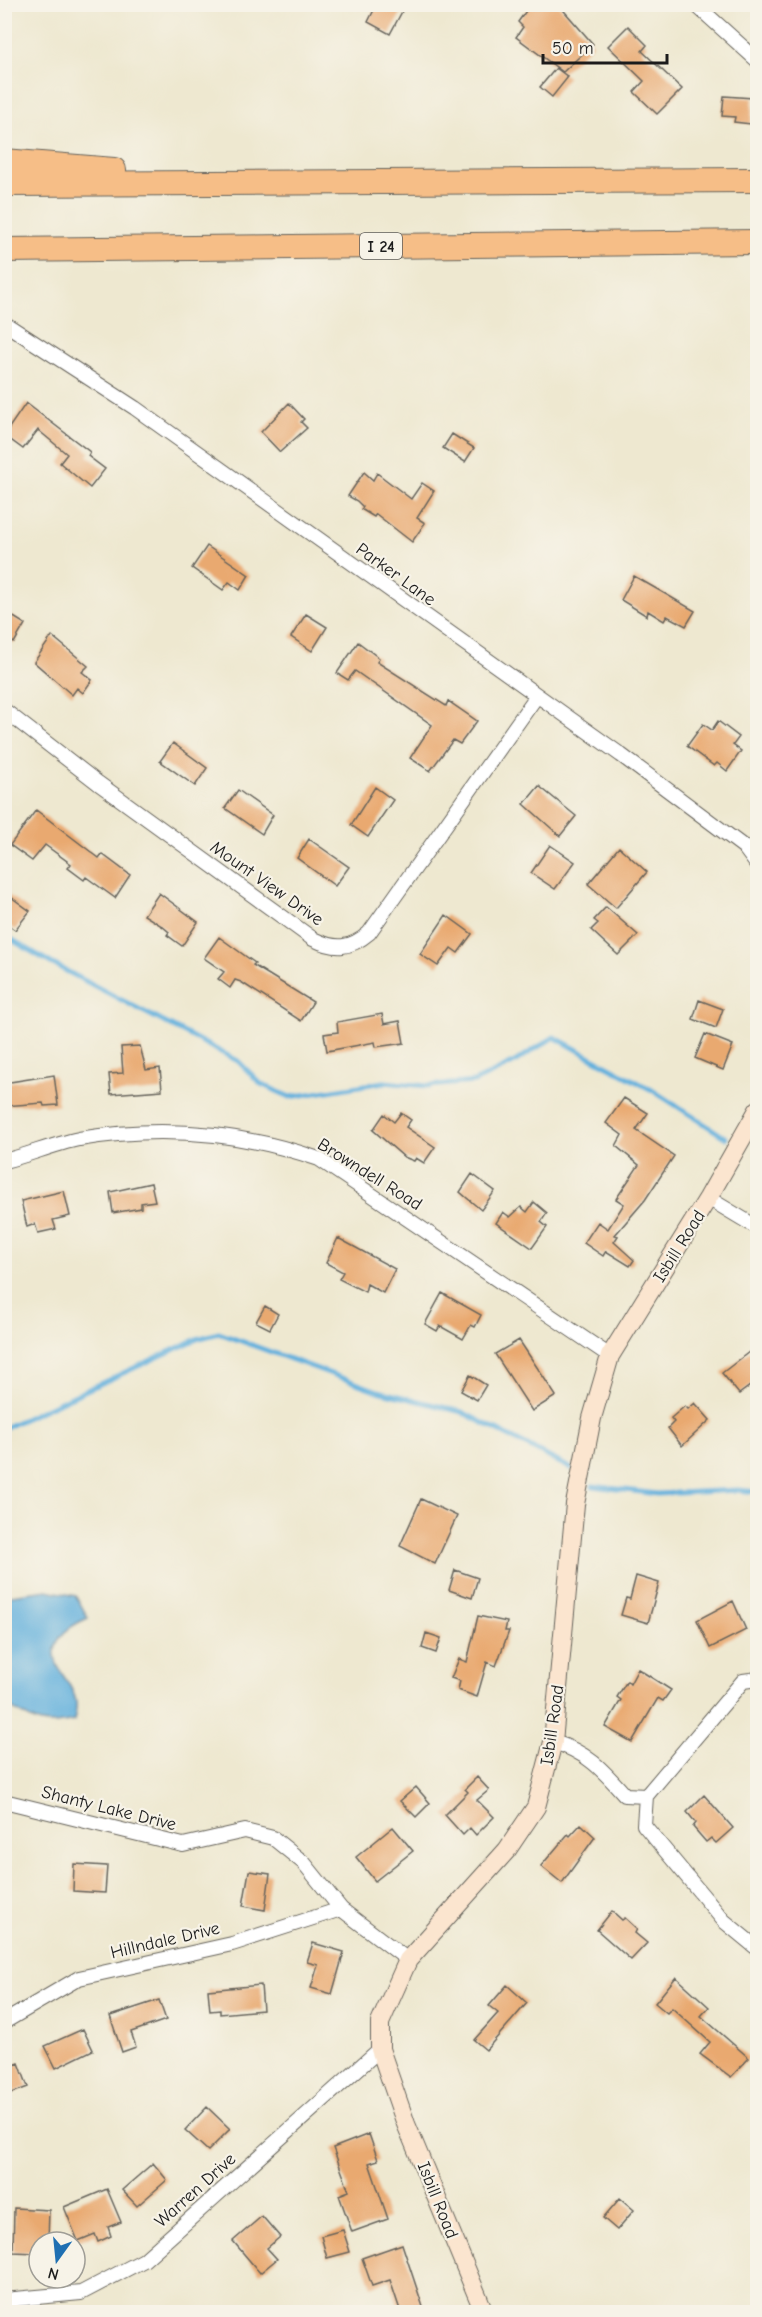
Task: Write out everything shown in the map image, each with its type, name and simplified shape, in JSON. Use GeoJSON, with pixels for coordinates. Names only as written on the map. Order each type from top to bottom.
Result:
{"type":"FeatureCollection","features":[{"type":"Feature","properties":{"kind":"highway"},"geometry":{"type":"LineString","coordinates":[[4,161],[269,182]]}},
{"type":"Feature","properties":{"kind":"highway"},"geometry":{"type":"LineString","coordinates":[[4,184],[758,180]]}},
{"type":"Feature","properties":{"kind":"highway","name":"I 24"},"geometry":{"type":"LineString","coordinates":[[4,250],[758,242]]}},
{"type":"Feature","properties":{"kind":"street"},"geometry":{"type":"LineString","coordinates":[[695,4],[758,61]]}},
{"type":"Feature","properties":{"kind":"street","name":"Parker Lane"},"geometry":{"type":"LineString","coordinates":[[4,323],[135,408],[536,697],[621,755],[744,847],[758,866]]}},
{"type":"Feature","properties":{"kind":"street","name":"Mount View Drive"},"geometry":{"type":"LineString","coordinates":[[4,710],[98,783],[313,939],[342,948],[357,943],[369,933],[536,697]]}},
{"type":"Feature","properties":{"kind":"street","name":"Isbill Road"},"geometry":{"type":"LineString","coordinates":[[484,2313],[406,2124],[380,2049],[380,2023],[408,1960],[507,1850],[536,1807],[553,1742],[575,1504],[592,1418],[610,1356],[708,1198],[758,1110]]}},
{"type":"Feature","properties":{"kind":"street","name":"Browndell Road"},"geometry":{"type":"LineString","coordinates":[[4,1161],[78,1140],[136,1133],[241,1136],[281,1146],[319,1159],[610,1356]]}},
{"type":"Feature","properties":{"kind":"street"},"geometry":{"type":"LineString","coordinates":[[708,1198],[758,1228]]}},
{"type":"Feature","properties":{"kind":"street"},"geometry":{"type":"LineString","coordinates":[[758,1679],[743,1681],[646,1796],[644,1825],[724,1921],[758,1949]]}},
{"type":"Feature","properties":{"kind":"street"},"geometry":{"type":"LineString","coordinates":[[553,1742],[573,1747],[594,1760],[625,1796],[646,1796]]}},
{"type":"Feature","properties":{"kind":"street","name":"Shanty Lake Drive"},"geometry":{"type":"LineString","coordinates":[[4,1801],[183,1845],[245,1831],[273,1838],[303,1863],[341,1909],[408,1960]]}},
{"type":"Feature","properties":{"kind":"street","name":"Hillndale Drive"},"geometry":{"type":"LineString","coordinates":[[4,2022],[79,1978],[232,1944],[341,1909]]}},
{"type":"Feature","properties":{"kind":"street","name":"Warren Drive"},"geometry":{"type":"LineString","coordinates":[[4,2300],[81,2293],[144,2260],[380,2049]]}},
{"type":"Feature","properties":{"kind":"water"},"geometry":{"type":"Polygon","coordinates":[[[47,1590],[76,1596],[88,1618],[67,1630],[55,1648],[57,1664],[73,1692],[76,1707],[74,1721],[53,1724],[44,1724],[29,1719],[4,1703],[5,1596],[47,1590]]]}},
{"type":"Feature","properties":{"kind":"building"},"geometry":{"type":"Polygon","coordinates":[[[377,4],[406,4],[390,34],[368,22],[377,4]]]}},
{"type":"Feature","properties":{"kind":"building"},"geometry":{"type":"Polygon","coordinates":[[[531,4],[558,4],[593,44],[563,72],[516,37],[523,27],[518,22],[531,4]]]}},
{"type":"Feature","properties":{"kind":"building"},"geometry":{"type":"Polygon","coordinates":[[[628,26],[647,45],[642,51],[682,89],[657,114],[634,92],[644,81],[608,46],[628,26]]]}},
{"type":"Feature","properties":{"kind":"building"},"geometry":{"type":"Polygon","coordinates":[[[556,68],[568,77],[552,97],[540,87],[556,68]]]}},
{"type":"Feature","properties":{"kind":"building"},"geometry":{"type":"Polygon","coordinates":[[[724,96],[753,98],[751,124],[734,122],[735,117],[722,116],[724,96]]]}},
{"type":"Feature","properties":{"kind":"building"},"geometry":{"type":"Polygon","coordinates":[[[26,403],[90,452],[88,456],[105,469],[90,488],[60,463],[67,454],[38,430],[23,449],[4,435],[26,403]]]}},
{"type":"Feature","properties":{"kind":"building"},"geometry":{"type":"Polygon","coordinates":[[[289,403],[304,419],[301,422],[307,428],[280,452],[261,432],[289,403]]]}},
{"type":"Feature","properties":{"kind":"building"},"geometry":{"type":"Polygon","coordinates":[[[452,434],[474,448],[465,462],[443,448],[452,434]]]}},
{"type":"Feature","properties":{"kind":"building"},"geometry":{"type":"Polygon","coordinates":[[[364,472],[373,480],[377,473],[411,499],[422,483],[434,491],[417,518],[425,523],[412,542],[376,514],[374,517],[361,509],[363,507],[357,501],[348,496],[364,472]]]}},
{"type":"Feature","properties":{"kind":"building"},"geometry":{"type":"Polygon","coordinates":[[[207,546],[249,575],[240,590],[229,582],[223,590],[192,568],[207,546]]]}},
{"type":"Feature","properties":{"kind":"building"},"geometry":{"type":"Polygon","coordinates":[[[634,576],[695,611],[686,626],[667,616],[664,621],[648,611],[647,616],[621,600],[634,576]]]}},
{"type":"Feature","properties":{"kind":"building"},"geometry":{"type":"Polygon","coordinates":[[[4,611],[25,624],[14,643],[4,637],[4,611]]]}},
{"type":"Feature","properties":{"kind":"building"},"geometry":{"type":"Polygon","coordinates":[[[306,614],[327,627],[312,651],[291,637],[306,614]]]}},
{"type":"Feature","properties":{"kind":"building"},"geometry":{"type":"Polygon","coordinates":[[[52,636],[88,666],[82,672],[92,680],[83,693],[77,688],[72,695],[34,662],[52,636]]]}},
{"type":"Feature","properties":{"kind":"building"},"geometry":{"type":"Polygon","coordinates":[[[358,642],[379,658],[377,662],[446,706],[448,701],[477,721],[460,744],[453,740],[430,771],[410,758],[432,725],[355,671],[348,680],[337,673],[358,642]]]}},
{"type":"Feature","properties":{"kind":"building"},"geometry":{"type":"Polygon","coordinates":[[[718,721],[739,737],[733,745],[741,751],[727,771],[717,763],[714,766],[687,746],[703,724],[712,730],[718,721]]]}},
{"type":"Feature","properties":{"kind":"building"},"geometry":{"type":"Polygon","coordinates":[[[173,743],[207,768],[195,786],[160,761],[173,743]]]}},
{"type":"Feature","properties":{"kind":"building"},"geometry":{"type":"Polygon","coordinates":[[[539,786],[576,816],[560,836],[524,804],[539,786]]]}},
{"type":"Feature","properties":{"kind":"building"},"geometry":{"type":"Polygon","coordinates":[[[375,787],[393,800],[368,837],[351,825],[375,787]]]}},
{"type":"Feature","properties":{"kind":"building"},"geometry":{"type":"Polygon","coordinates":[[[238,790],[273,815],[262,834],[225,808],[238,790]]]}},
{"type":"Feature","properties":{"kind":"building"},"geometry":{"type":"Polygon","coordinates":[[[36,810],[99,858],[102,854],[130,875],[115,898],[86,877],[84,880],[68,868],[71,864],[45,845],[32,861],[10,845],[36,810]]]}},
{"type":"Feature","properties":{"kind":"building"},"geometry":{"type":"Polygon","coordinates":[[[309,839],[349,867],[335,886],[297,858],[309,839]]]}},
{"type":"Feature","properties":{"kind":"building"},"geometry":{"type":"Polygon","coordinates":[[[550,845],[575,862],[555,889],[531,873],[550,845]]]}},
{"type":"Feature","properties":{"kind":"building"},"geometry":{"type":"Polygon","coordinates":[[[619,847],[647,872],[616,908],[588,884],[619,847]]]}},
{"type":"Feature","properties":{"kind":"building"},"geometry":{"type":"Polygon","coordinates":[[[4,892],[30,911],[15,930],[4,922],[4,892]]]}},
{"type":"Feature","properties":{"kind":"building"},"geometry":{"type":"Polygon","coordinates":[[[159,893],[198,922],[182,946],[167,935],[169,932],[162,926],[144,915],[159,893]]]}},
{"type":"Feature","properties":{"kind":"building"},"geometry":{"type":"Polygon","coordinates":[[[606,907],[638,935],[618,955],[591,930],[598,923],[594,920],[606,907]]]}},
{"type":"Feature","properties":{"kind":"building"},"geometry":{"type":"Polygon","coordinates":[[[446,915],[472,934],[458,953],[451,948],[438,966],[420,954],[446,915]]]}},
{"type":"Feature","properties":{"kind":"building"},"geometry":{"type":"Polygon","coordinates":[[[219,937],[255,963],[253,965],[313,1002],[301,1021],[241,982],[235,980],[230,988],[218,979],[224,972],[204,958],[219,937]]]}},
{"type":"Feature","properties":{"kind":"building"},"geometry":{"type":"Polygon","coordinates":[[[699,1000],[723,1009],[716,1028],[693,1019],[699,1000]]]}},
{"type":"Feature","properties":{"kind":"building"},"geometry":{"type":"Polygon","coordinates":[[[382,1014],[384,1024],[400,1021],[404,1043],[376,1047],[375,1042],[327,1051],[324,1034],[338,1032],[337,1022],[382,1014]]]}},
{"type":"Feature","properties":{"kind":"building"},"geometry":{"type":"Polygon","coordinates":[[[705,1034],[733,1045],[723,1070],[695,1058],[705,1034]]]}},
{"type":"Feature","properties":{"kind":"building"},"geometry":{"type":"Polygon","coordinates":[[[140,1046],[146,1070],[160,1068],[162,1090],[111,1094],[109,1074],[123,1073],[121,1047],[140,1046]]]}},
{"type":"Feature","properties":{"kind":"building"},"geometry":{"type":"Polygon","coordinates":[[[54,1075],[58,1105],[44,1106],[43,1103],[4,1106],[4,1083],[54,1075]]]}},
{"type":"Feature","properties":{"kind":"building"},"geometry":{"type":"Polygon","coordinates":[[[624,1098],[648,1113],[636,1130],[674,1156],[645,1200],[615,1235],[618,1236],[614,1242],[634,1260],[630,1266],[606,1251],[603,1256],[584,1243],[598,1222],[608,1229],[624,1204],[616,1199],[639,1165],[616,1146],[622,1135],[606,1123],[624,1098]]]}},
{"type":"Feature","properties":{"kind":"building"},"geometry":{"type":"Polygon","coordinates":[[[401,1113],[411,1120],[406,1127],[435,1147],[424,1163],[416,1158],[414,1161],[404,1157],[373,1130],[384,1114],[394,1122],[401,1113]]]}},
{"type":"Feature","properties":{"kind":"building"},"geometry":{"type":"Polygon","coordinates":[[[472,1174],[495,1191],[481,1210],[460,1192],[472,1174]]]}},
{"type":"Feature","properties":{"kind":"building"},"geometry":{"type":"Polygon","coordinates":[[[151,1183],[155,1201],[141,1203],[141,1208],[113,1213],[110,1192],[151,1183]]]}},
{"type":"Feature","properties":{"kind":"building"},"geometry":{"type":"Polygon","coordinates":[[[64,1191],[70,1216],[53,1220],[56,1229],[38,1233],[35,1224],[27,1227],[21,1201],[64,1191]]]}},
{"type":"Feature","properties":{"kind":"building"},"geometry":{"type":"Polygon","coordinates":[[[534,1202],[547,1213],[541,1222],[547,1227],[532,1248],[496,1223],[503,1212],[510,1217],[521,1207],[527,1212],[534,1202]]]}},
{"type":"Feature","properties":{"kind":"building"},"geometry":{"type":"Polygon","coordinates":[[[338,1238],[395,1269],[383,1293],[367,1284],[365,1292],[339,1279],[343,1272],[326,1263],[338,1238]]]}},
{"type":"Feature","properties":{"kind":"building"},"geometry":{"type":"Polygon","coordinates":[[[442,1293],[481,1315],[475,1327],[471,1325],[463,1339],[440,1326],[437,1331],[425,1324],[442,1293]]]}},
{"type":"Feature","properties":{"kind":"building"},"geometry":{"type":"Polygon","coordinates":[[[265,1306],[278,1314],[270,1329],[256,1322],[265,1306]]]}},
{"type":"Feature","properties":{"kind":"building"},"geometry":{"type":"Polygon","coordinates":[[[519,1340],[556,1396],[532,1411],[495,1354],[519,1340]]]}},
{"type":"Feature","properties":{"kind":"building"},"geometry":{"type":"Polygon","coordinates":[[[758,1345],[758,1380],[739,1394],[722,1373],[758,1345]]]}},
{"type":"Feature","properties":{"kind":"building"},"geometry":{"type":"Polygon","coordinates":[[[470,1375],[486,1385],[477,1400],[461,1391],[470,1375]]]}},
{"type":"Feature","properties":{"kind":"building"},"geometry":{"type":"Polygon","coordinates":[[[695,1403],[710,1420],[682,1446],[668,1428],[674,1422],[671,1418],[685,1406],[688,1409],[695,1403]]]}},
{"type":"Feature","properties":{"kind":"building"},"geometry":{"type":"Polygon","coordinates":[[[421,1499],[457,1516],[435,1564],[400,1546],[421,1499]]]}},
{"type":"Feature","properties":{"kind":"building"},"geometry":{"type":"Polygon","coordinates":[[[455,1570],[478,1578],[472,1598],[449,1590],[455,1570]]]}},
{"type":"Feature","properties":{"kind":"building"},"geometry":{"type":"Polygon","coordinates":[[[636,1576],[659,1583],[648,1623],[621,1615],[626,1598],[630,1599],[636,1576]]]}},
{"type":"Feature","properties":{"kind":"building"},"geometry":{"type":"Polygon","coordinates":[[[733,1601],[746,1630],[710,1648],[697,1620],[733,1601]]]}},
{"type":"Feature","properties":{"kind":"building"},"geometry":{"type":"Polygon","coordinates":[[[478,1616],[507,1622],[505,1631],[509,1631],[496,1666],[487,1662],[477,1697],[458,1690],[460,1681],[451,1678],[459,1659],[467,1662],[478,1616]]]}},
{"type":"Feature","properties":{"kind":"building"},"geometry":{"type":"Polygon","coordinates":[[[426,1633],[441,1638],[436,1653],[422,1648],[426,1633]]]}},
{"type":"Feature","properties":{"kind":"building"},"geometry":{"type":"Polygon","coordinates":[[[638,1669],[671,1690],[663,1701],[658,1698],[632,1742],[605,1727],[621,1700],[617,1697],[627,1681],[630,1684],[638,1669]]]}},
{"type":"Feature","properties":{"kind":"building"},"geometry":{"type":"Polygon","coordinates":[[[477,1777],[489,1790],[477,1800],[494,1817],[476,1835],[470,1828],[463,1835],[445,1815],[468,1792],[465,1789],[477,1777]]]}},
{"type":"Feature","properties":{"kind":"building"},"geometry":{"type":"Polygon","coordinates":[[[416,1787],[430,1803],[416,1817],[400,1801],[416,1787]]]}},
{"type":"Feature","properties":{"kind":"building"},"geometry":{"type":"Polygon","coordinates":[[[704,1795],[733,1828],[716,1843],[711,1838],[706,1842],[693,1827],[696,1823],[687,1812],[704,1795]]]}},
{"type":"Feature","properties":{"kind":"building"},"geometry":{"type":"Polygon","coordinates":[[[581,1824],[595,1837],[562,1883],[541,1866],[568,1834],[570,1836],[581,1824]]]}},
{"type":"Feature","properties":{"kind":"building"},"geometry":{"type":"Polygon","coordinates":[[[393,1827],[413,1851],[375,1881],[356,1857],[393,1827]]]}},
{"type":"Feature","properties":{"kind":"building"},"geometry":{"type":"Polygon","coordinates":[[[74,1864],[107,1866],[105,1893],[73,1891],[74,1864]]]}},
{"type":"Feature","properties":{"kind":"building"},"geometry":{"type":"Polygon","coordinates":[[[249,1871],[270,1874],[265,1910],[243,1906],[249,1871]]]}},
{"type":"Feature","properties":{"kind":"building"},"geometry":{"type":"Polygon","coordinates":[[[612,1911],[622,1920],[625,1918],[637,1929],[635,1933],[647,1943],[631,1960],[597,1930],[612,1911]]]}},
{"type":"Feature","properties":{"kind":"building"},"geometry":{"type":"Polygon","coordinates":[[[313,1943],[344,1952],[332,1994],[311,1988],[318,1965],[307,1962],[313,1943]]]}},
{"type":"Feature","properties":{"kind":"building"},"geometry":{"type":"Polygon","coordinates":[[[676,1977],[709,2007],[701,2016],[749,2058],[731,2077],[700,2054],[710,2042],[672,2008],[667,2013],[655,2003],[676,1977]]]}},
{"type":"Feature","properties":{"kind":"building"},"geometry":{"type":"Polygon","coordinates":[[[261,1985],[263,2010],[220,2014],[220,2010],[210,2011],[208,1990],[261,1985]]]}},
{"type":"Feature","properties":{"kind":"building"},"geometry":{"type":"Polygon","coordinates":[[[507,1985],[527,2003],[486,2050],[474,2040],[498,2013],[489,2006],[507,1985]]]}},
{"type":"Feature","properties":{"kind":"building"},"geometry":{"type":"Polygon","coordinates":[[[159,2000],[166,2020],[131,2032],[136,2047],[122,2052],[110,2016],[159,2000]]]}},
{"type":"Feature","properties":{"kind":"building"},"geometry":{"type":"Polygon","coordinates":[[[83,2029],[93,2050],[56,2068],[45,2046],[83,2029]]]}},
{"type":"Feature","properties":{"kind":"building"},"geometry":{"type":"Polygon","coordinates":[[[19,2063],[28,2087],[4,2096],[4,2069],[19,2063]]]}},
{"type":"Feature","properties":{"kind":"building"},"geometry":{"type":"Polygon","coordinates":[[[207,2107],[230,2129],[208,2151],[185,2130],[207,2107]]]}},
{"type":"Feature","properties":{"kind":"building"},"geometry":{"type":"Polygon","coordinates":[[[369,2134],[378,2160],[369,2163],[388,2219],[352,2232],[339,2195],[349,2191],[333,2148],[369,2134]]]}},
{"type":"Feature","properties":{"kind":"building"},"geometry":{"type":"Polygon","coordinates":[[[153,2163],[167,2180],[137,2206],[122,2190],[153,2163]]]}},
{"type":"Feature","properties":{"kind":"building"},"geometry":{"type":"Polygon","coordinates":[[[107,2189],[121,2222],[108,2227],[111,2236],[98,2242],[95,2234],[87,2237],[87,2230],[73,2230],[64,2207],[107,2189]]]}},
{"type":"Feature","properties":{"kind":"building"},"geometry":{"type":"Polygon","coordinates":[[[620,2198],[634,2210],[617,2230],[603,2218],[620,2198]]]}},
{"type":"Feature","properties":{"kind":"building"},"geometry":{"type":"Polygon","coordinates":[[[14,2208],[49,2210],[48,2230],[27,2230],[27,2253],[13,2252],[14,2208]]]}},
{"type":"Feature","properties":{"kind":"building"},"geometry":{"type":"Polygon","coordinates":[[[262,2216],[280,2237],[267,2248],[277,2259],[260,2273],[233,2241],[262,2216]]]}},
{"type":"Feature","properties":{"kind":"building"},"geometry":{"type":"Polygon","coordinates":[[[343,2230],[350,2252],[327,2258],[321,2236],[343,2230]]]}},
{"type":"Feature","properties":{"kind":"building"},"geometry":{"type":"Polygon","coordinates":[[[402,2244],[425,2313],[401,2313],[390,2280],[372,2286],[362,2258],[402,2244]]]}},
{"type":"Feature","properties":{"kind":"waterway"},"geometry":{"type":"LineString","coordinates":[[4,935],[51,963],[238,1061],[261,1084],[290,1097],[384,1082],[428,1086],[474,1082],[513,1063],[554,1037],[652,1090],[726,1138]]}},
{"type":"Feature","properties":{"kind":"waterway"},"geometry":{"type":"LineString","coordinates":[[4,1428],[197,1339],[219,1333],[378,1391],[462,1412],[570,1468]]}},
{"type":"Feature","properties":{"kind":"waterway"},"geometry":{"type":"LineString","coordinates":[[593,1486],[657,1494],[738,1490],[758,1492]]}}]}
